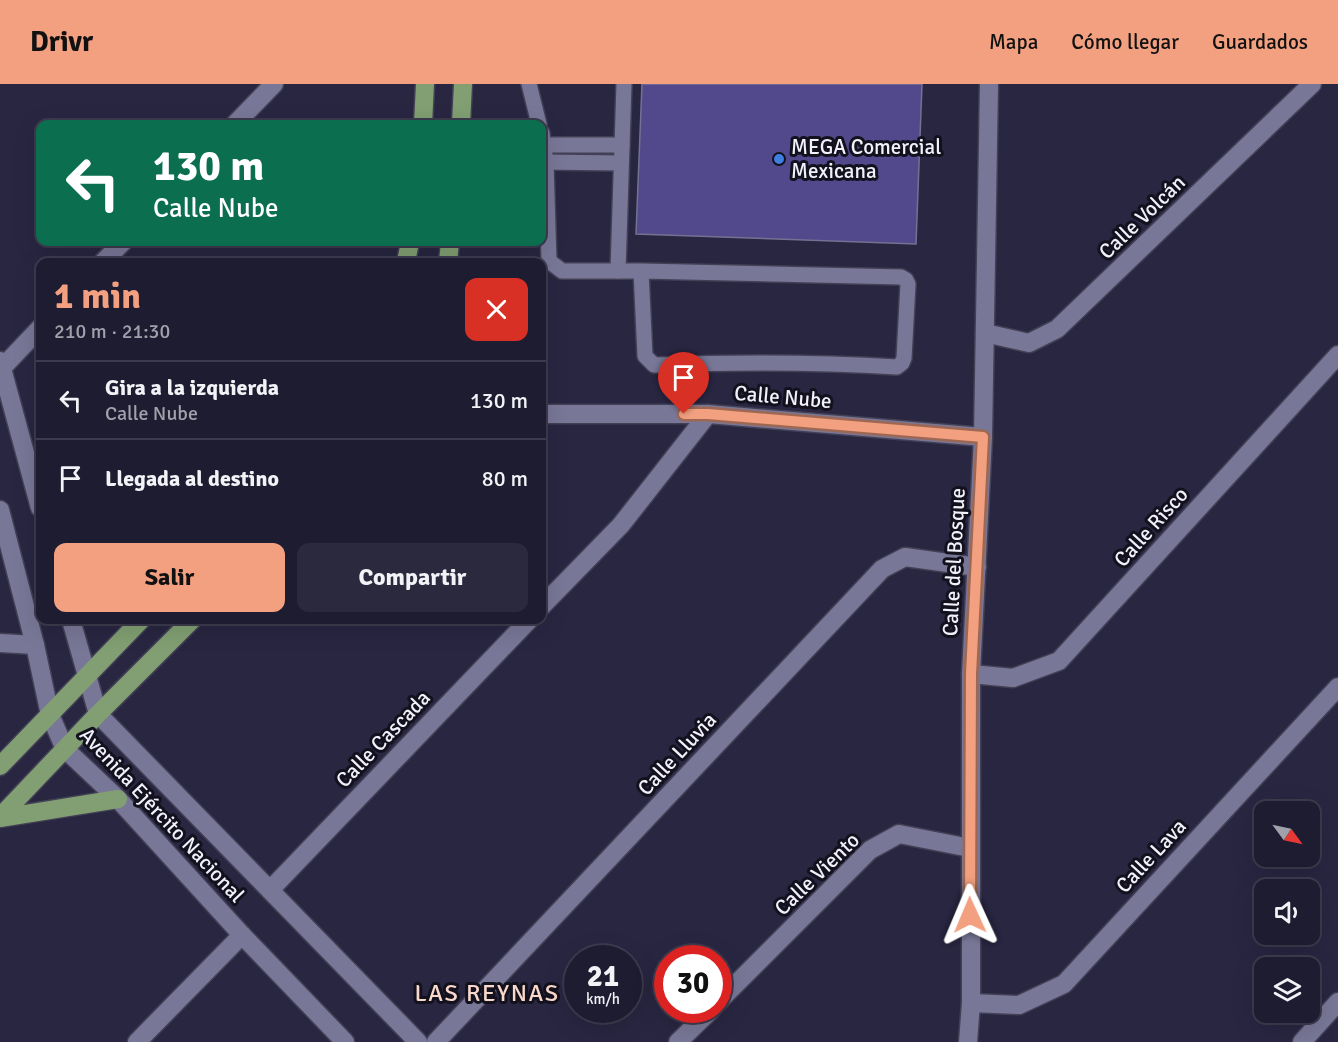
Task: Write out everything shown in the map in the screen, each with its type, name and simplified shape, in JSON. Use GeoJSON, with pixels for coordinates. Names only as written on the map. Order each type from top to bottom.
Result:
{"type":"FeatureCollection","features":[{"type":"Feature","properties":{"kind":"main road"},"geometry":{"type":"LineString","coordinates":[[423,120],[425,84]]}},
{"type":"Feature","properties":{"kind":"main road"},"geometry":{"type":"LineString","coordinates":[[461,120],[463,84]]}},
{"type":"Feature","properties":{"kind":"main road"},"geometry":{"type":"LineString","coordinates":[[0,766],[137,624]]}},
{"type":"Feature","properties":{"kind":"main road"},"geometry":{"type":"LineString","coordinates":[[0,817],[188,624]]}},
{"type":"Feature","properties":{"kind":"main road"},"geometry":{"type":"LineString","coordinates":[[0,817],[118,799]]}},
{"type":"Feature","properties":{"kind":"street"},"geometry":{"type":"LineString","coordinates":[[239,120],[274,84]]}},
{"type":"Feature","properties":{"kind":"street","name":"Calle del Bosque"},"geometry":{"type":"LineString","coordinates":[[968,1042],[971,1003],[971,674],[983,437],[989,84]]}},
{"type":"Feature","properties":{"kind":"street","name":"Calle Volcán"},"geometry":{"type":"LineString","coordinates":[[986,333],[1029,343],[1057,329],[1312,84]]}},
{"type":"Feature","properties":{"kind":"street"},"geometry":{"type":"LineString","coordinates":[[107,258],[119,246]]}},
{"type":"Feature","properties":{"kind":"street"},"geometry":{"type":"LineString","coordinates":[[36,332],[1,364],[36,493]]}},
{"type":"Feature","properties":{"kind":"street","name":"Calle Risco"},"geometry":{"type":"LineString","coordinates":[[971,674],[1013,678],[1059,661],[1338,355]]}},
{"type":"Feature","properties":{"kind":"street","name":"Calle Nube"},"geometry":{"type":"LineString","coordinates":[[546,414],[708,414],[983,437]]}},
{"type":"Feature","properties":{"kind":"street"},"geometry":{"type":"LineString","coordinates":[[546,602],[621,525],[708,414]]}},
{"type":"Feature","properties":{"kind":"street","name":"Avenida Ejército Nacional"},"geometry":{"type":"LineString","coordinates":[[0,510],[35,645],[50,715],[65,749],[118,799],[242,935],[345,1042]]}},
{"type":"Feature","properties":{"kind":"street","name":"Calle Lluvia"},"geometry":{"type":"LineString","coordinates":[[436,1042],[882,569],[905,557],[977,567]]}},
{"type":"Feature","properties":{"kind":"street","name":"Avenida Ejército Nacional"},"geometry":{"type":"LineString","coordinates":[[72,624],[98,714],[418,1042]]}},
{"type":"Feature","properties":{"kind":"street","name":"Calle Cascada"},"geometry":{"type":"LineString","coordinates":[[270,890],[525,624]]}},
{"type":"Feature","properties":{"kind":"street"},"geometry":{"type":"LineString","coordinates":[[0,643],[35,645]]}},
{"type":"Feature","properties":{"kind":"street","name":"Calle Lava"},"geometry":{"type":"LineString","coordinates":[[971,1003],[1019,1005],[1064,984],[1338,687]]}},
{"type":"Feature","properties":{"kind":"street","name":"Calle Viento"},"geometry":{"type":"LineString","coordinates":[[732,988],[870,850],[900,834],[970,848]]}},
{"type":"Feature","properties":{"kind":"street"},"geometry":{"type":"LineString","coordinates":[[137,1042],[242,935]]}},
{"type":"Feature","properties":{"kind":"street"},"geometry":{"type":"LineString","coordinates":[[1302,1042],[1338,1002]]}},
{"type":"Feature","properties":{"kind":"street"},"geometry":{"type":"LineString","coordinates":[[678,1042],[698,1023]]}},
{"type":"Feature","properties":{"kind":"lane"},"geometry":{"type":"LineString","coordinates":[[529,84],[538,120]]}},
{"type":"Feature","properties":{"kind":"lane"},"geometry":{"type":"LineString","coordinates":[[618,271],[624,84]]}},
{"type":"Feature","properties":{"kind":"lane"},"geometry":{"type":"LineString","coordinates":[[546,141],[622,145]]}},
{"type":"Feature","properties":{"kind":"lane"},"geometry":{"type":"LineString","coordinates":[[546,162],[621,163]]}},
{"type":"Feature","properties":{"kind":"lane"},"geometry":{"type":"LineString","coordinates":[[546,202],[549,261],[562,271],[641,271],[901,277],[908,284],[904,358],[897,367],[713,362],[654,365],[645,356],[641,271]]}},
{"type":"Feature","properties":{"kind":"building","name":"MEGA Comercial Mexicana"},"geometry":{"type":"Polygon","coordinates":[[[642,84],[922,84],[916,244],[636,234],[642,84]]]}},
{"type":"Feature","properties":{"kind":"place","name":"MEGA Comercial Mexicana"},"geometry":{"type":"Point","coordinates":[779,159]}},
{"type":"Feature","properties":{"kind":"district","name":"LAS REYNAS"},"geometry":{"type":"Point","coordinates":[487,993]}},
{"type":"Feature","properties":{"kind":"route"},"geometry":{"type":"LineString","coordinates":[[684,414],[708,414],[983,437],[971,674],[970,915]]}}]}
